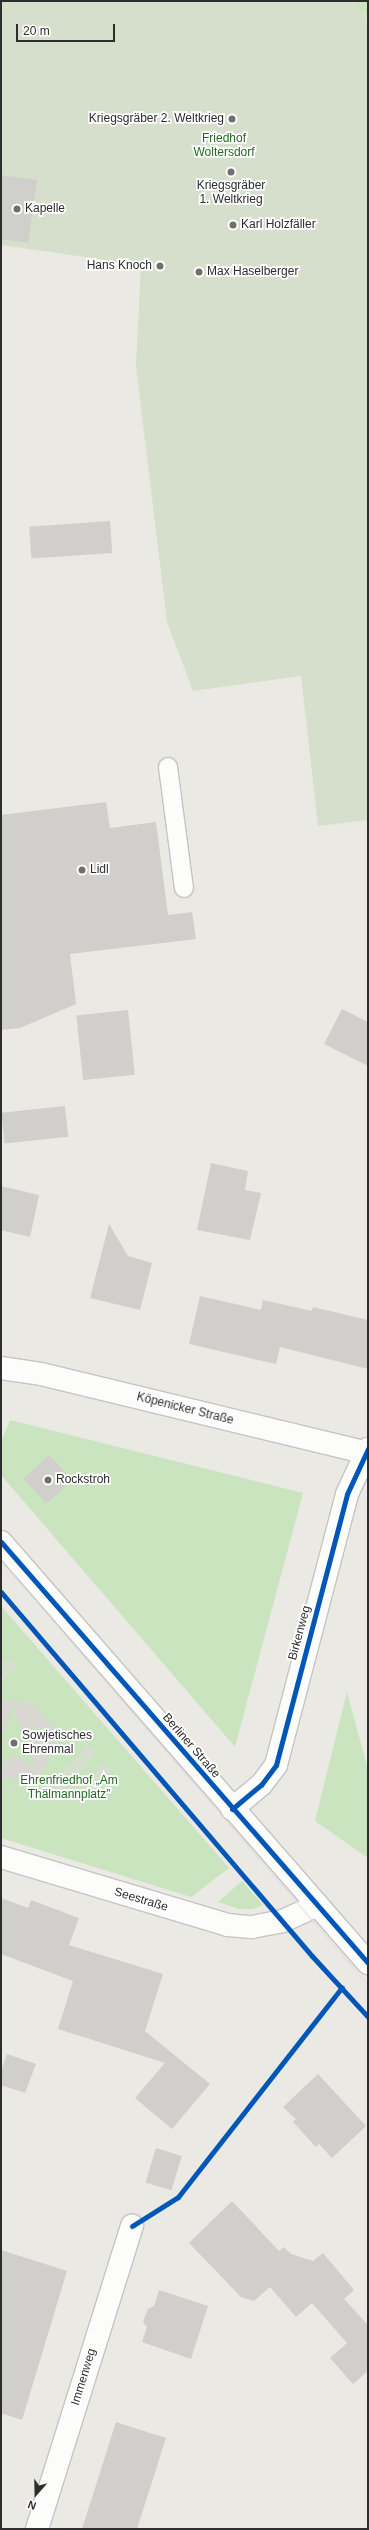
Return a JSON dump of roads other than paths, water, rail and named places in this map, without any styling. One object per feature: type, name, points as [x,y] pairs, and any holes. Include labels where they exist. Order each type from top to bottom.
[{"type":"street","name":"Köpenicker Straße","points":[[1,1368],[41,1374],[367,1451]]},
{"type":"street","name":"Birkenweg","points":[[232,1809],[261,1785],[276,1765],[347,1494],[367,1451]]},
{"type":"street","name":"Berliner Straße","points":[[1,1542],[232,1809],[368,1963]]},
{"type":"street","name":"Seestraße","points":[[1,1857],[212,1922],[252,1926],[283,1921],[318,1905]]},
{"type":"street","name":"Immenweg","points":[[37,2529],[132,2226]]},
{"type":"lane","points":[[168,767],[184,888]]},
{"type":"tram line","points":[[1,1561],[368,1985]]},
{"type":"place","name":"Kriegsgräber 2. Weltkrieg","points":[[232,119]]},
{"type":"place","name":"Kriegsgräber 1. Weltkrieg","points":[[231,172]]},
{"type":"place","name":"Kapelle","points":[[17,209]]},
{"type":"place","name":"Karl Holzfäller","points":[[233,225]]},
{"type":"place","name":"Hans Knoch","points":[[160,266]]},
{"type":"place","name":"Max Haselberger","points":[[199,272]]},
{"type":"place","name":"Lidl","points":[[82,870]]},
{"type":"place","name":"Rockstroh","points":[[48,1480]]},
{"type":"place","name":"Sowjetisches Ehrenmal","points":[[14,1743]]},
{"type":"park label","name":"Friedhof Woltersdorf","points":[[224,146]]},
{"type":"park label","name":"Ehrenfriedhof „Am Thälmannplatz”","points":[[69,1788]]}]
